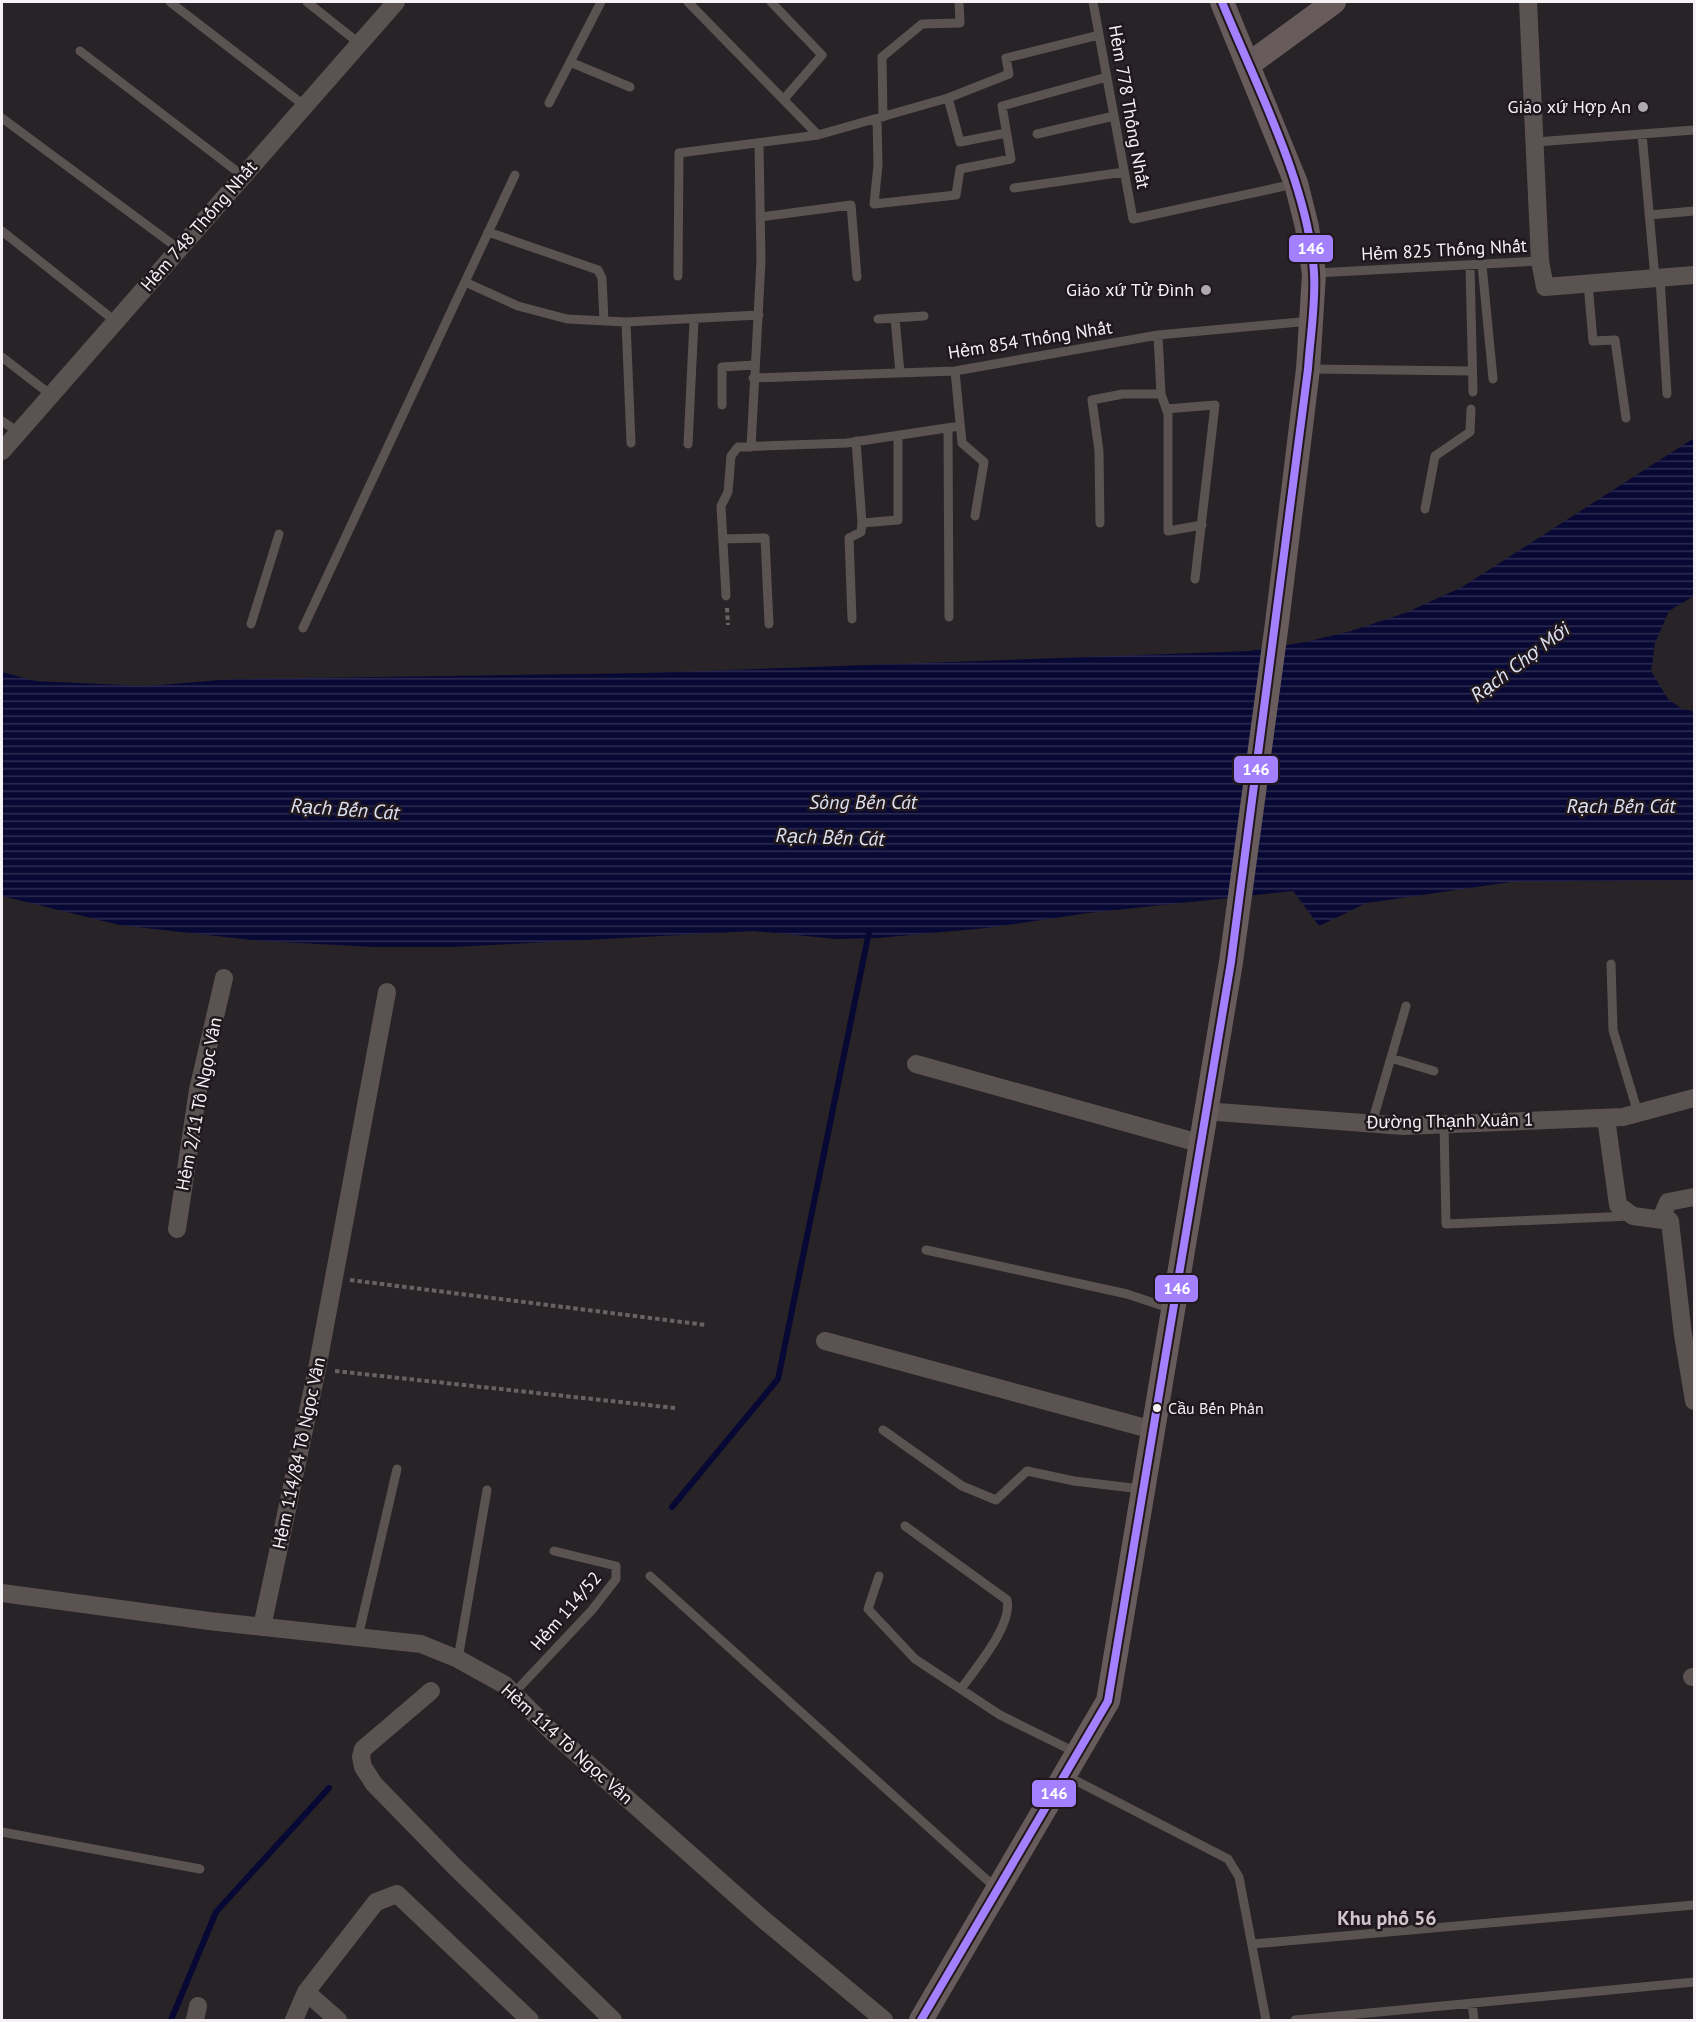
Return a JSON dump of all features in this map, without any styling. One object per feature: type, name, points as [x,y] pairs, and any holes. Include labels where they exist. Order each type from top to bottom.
[{"type":"main road","points":[[921,2020],[999,1891],[1108,1701],[1204,1111],[1231,962],[1277,623],[1308,369],[1314,274],[1307,227],[1296,183],[1222,2]]},
{"type":"main road","points":[[1248,65],[1334,2]]},
{"type":"street","name":"Hẻm 748 Thống Nhất","points":[[2,451],[396,2]]},
{"type":"street","points":[[1528,2],[1540,261],[1545,287],[1695,275]]},
{"type":"street","name":"Hẻm 2/11 Tô Ngọc Vân","points":[[177,1229],[198,1090],[224,978]]},
{"type":"street","name":"Hẻm 114/84 Tô Ngọc Vân","points":[[262,1627],[317,1369],[387,992]]},
{"type":"street","points":[[916,1064],[1199,1143]]},
{"type":"street","name":"Đường Thạnh Xuân 1","points":[[1204,1111],[1372,1124],[1444,1124],[1606,1118],[1638,1113],[1695,1098]]},
{"type":"street","points":[[1606,1118],[1618,1205],[1633,1216],[1670,1221],[1689,1334],[1695,1401]]},
{"type":"street","points":[[1661,1219],[1668,1202],[1695,1197]]},
{"type":"street","points":[[825,1341],[1153,1430]]},
{"type":"street","name":"Hẻm 114 Tô Ngọc Vân","points":[[2,1593],[262,1627],[422,1644],[458,1659],[505,1685],[550,1730],[764,1920],[884,2020]]},
{"type":"street","points":[[431,1691],[363,1749],[361,1757],[363,1767],[374,1784],[455,1867],[613,2020]]},
{"type":"street","points":[[294,2020],[306,1992],[376,1902],[397,1894],[530,2020]]},
{"type":"street","points":[[306,1992],[338,2020]]},
{"type":"lane","points":[[170,2],[305,106]]},
{"type":"lane","points":[[307,2],[360,44]]},
{"type":"lane","points":[[549,103],[601,2]]},
{"type":"lane","points":[[688,2],[818,135]]},
{"type":"lane","points":[[771,2],[822,55],[784,99]]},
{"type":"lane","points":[[778,9],[786,2]]},
{"type":"lane","points":[[959,2],[960,23],[922,24],[882,57],[878,165],[874,204],[956,195],[960,169],[1011,159],[1002,106],[1107,77]]},
{"type":"lane","name":"Hẻm 778 Thống Nhất","points":[[1093,2],[1133,219],[1296,183]]},
{"type":"lane","points":[[678,276],[679,153],[818,135],[880,118],[948,98],[1009,74],[1006,58],[1099,35]]},
{"type":"lane","points":[[81,51],[243,176]]},
{"type":"lane","points":[[570,62],[630,87]]},
{"type":"lane","points":[[948,98],[960,142],[1006,133]]},
{"type":"lane","points":[[1037,134],[1114,116]]},
{"type":"lane","points":[[2,118],[179,249]]},
{"type":"lane","points":[[1536,142],[1695,130]]},
{"type":"lane","points":[[1642,134],[1649,215],[1658,278],[1667,394]]},
{"type":"lane","points":[[751,447],[753,378],[759,315],[759,144]]},
{"type":"lane","points":[[1014,188],[1124,172]]},
{"type":"lane","points":[[303,628],[515,175]]},
{"type":"lane","points":[[760,217],[851,205],[857,277]]},
{"type":"lane","points":[[1649,215],[1695,211]]},
{"type":"lane","points":[[2,231],[115,321]]},
{"type":"lane","points":[[488,232],[598,270],[602,278],[604,321]]},
{"type":"lane","name":"Hẻm 825 Thống Nhất","points":[[1314,274],[1540,261]]},
{"type":"lane","points":[[1482,265],[1493,379]]},
{"type":"lane","points":[[1470,266],[1473,392]]},
{"type":"lane","points":[[465,282],[518,306],[567,319],[626,322],[694,321],[759,315]]},
{"type":"lane","points":[[1588,283],[1593,341],[1615,340],[1626,418]]},
{"type":"lane","points":[[878,319],[924,316]]},
{"type":"lane","points":[[895,318],[900,373]]},
{"type":"lane","points":[[688,444],[694,321]]},
{"type":"lane","name":"Hẻm 854 Thống Nhất","points":[[753,378],[955,370],[1158,335],[1311,321]]},
{"type":"lane","points":[[626,322],[631,443]]},
{"type":"lane","points":[[1158,335],[1161,394],[1166,409],[1168,531],[1202,525]]},
{"type":"lane","points":[[2,357],[51,395]]},
{"type":"lane","points":[[722,405],[722,367],[754,365]]},
{"type":"lane","points":[[1308,369],[1471,371]]},
{"type":"lane","points":[[955,370],[962,444],[984,462],[975,516]]},
{"type":"lane","points":[[1100,523],[1099,451],[1092,400],[1123,394],[1161,394]]},
{"type":"lane","points":[[1166,409],[1215,405],[1195,579]]},
{"type":"lane","points":[[1425,509],[1435,456],[1470,432],[1471,409]]},
{"type":"lane","points":[[2,421],[18,432]]},
{"type":"lane","points":[[726,596],[721,506],[728,492],[731,456],[738,447],[856,441],[960,426]]},
{"type":"lane","points":[[948,428],[949,617]]},
{"type":"lane","points":[[862,523],[898,519],[897,435]]},
{"type":"lane","points":[[852,620],[849,538],[861,532],[862,523],[856,441]]},
{"type":"lane","points":[[251,624],[279,534]]},
{"type":"lane","points":[[723,539],[765,538],[769,624]]},
{"type":"lane","points":[[1611,964],[1613,1030],[1638,1113]]},
{"type":"lane","points":[[1372,1124],[1406,1006]]},
{"type":"lane","points":[[1391,1058],[1434,1071]]},
{"type":"lane","points":[[1444,1124],[1446,1224],[1633,1216]]},
{"type":"lane","points":[[926,1250],[1127,1294],[1172,1309]]},
{"type":"lane","points":[[882,1430],[962,1486],[996,1500],[1027,1471],[1074,1481],[1144,1489]]},
{"type":"lane","points":[[358,1637],[397,1469]]},
{"type":"lane","points":[[458,1659],[487,1490]]},
{"type":"lane","points":[[905,1526],[1007,1600],[1008,1615],[999,1633],[961,1689]]},
{"type":"lane","name":"Hẻm 114/52","points":[[513,1694],[592,1610],[616,1579],[616,1566],[554,1551]]},
{"type":"lane","points":[[650,1576],[999,1891]]},
{"type":"lane","points":[[879,1576],[868,1610],[915,1659],[1000,1715],[1078,1753]]},
{"type":"lane","points":[[1065,1775],[1228,1859],[1239,1877],[1266,2020]]},
{"type":"lane","points":[[2,1832],[200,1869]]},
{"type":"lane","points":[[1252,1944],[1695,1905]]},
{"type":"lane","points":[[1295,2020],[1695,1982]]},
{"type":"lane","points":[[1472,2003],[1474,2020]]},
{"type":"path","points":[[334,1278],[706,1325]]},
{"type":"path","points":[[317,1369],[675,1408]]},
{"type":"water","name":"Sông Bến Cát","points":[[1694,438],[1694,596],[1669,611],[1655,643],[1651,671],[1668,699],[1682,709],[1694,711],[1694,880],[1511,882],[1367,903],[1319,926],[1293,891],[1089,913],[987,928],[878,938],[836,939],[754,931],[455,947],[374,947],[260,941],[119,925],[2,896],[2,672],[36,681],[146,686],[233,679],[644,673],[1249,651],[1305,642],[1351,631],[1405,613],[1462,587]]},
{"type":"waterway","points":[[672,1507],[778,1379],[869,932]]},
{"type":"waterway","points":[[171,2020],[216,1912],[329,1788]]},
{"type":"transit line","name":"146","points":[[921,2020],[1108,1701],[1231,962],[1308,369],[1314,309],[1314,273],[1310,240],[1291,170],[1222,2]]},
{"type":"place","name":"Giáo xứ Hợp An","points":[[1643,107]]},
{"type":"place","name":"Giáo xứ Tử Đình","points":[[1206,290]]},
{"type":"place","name":"Cầu Bến Phân","points":[[1157,1408]]},
{"type":"district","name":"Khu phố 56","points":[[1387,1918]]},
{"type":"water label","name":"Rạch Chợ Mới","points":[[1520,662]]},
{"type":"water label","name":"Rạch Bến Cát","points":[[1621,806]]},
{"type":"water label","name":"Rạch Bến Cát","points":[[345,809]]},
{"type":"water label","name":"Rạch Bến Cát","points":[[830,837]]}]
